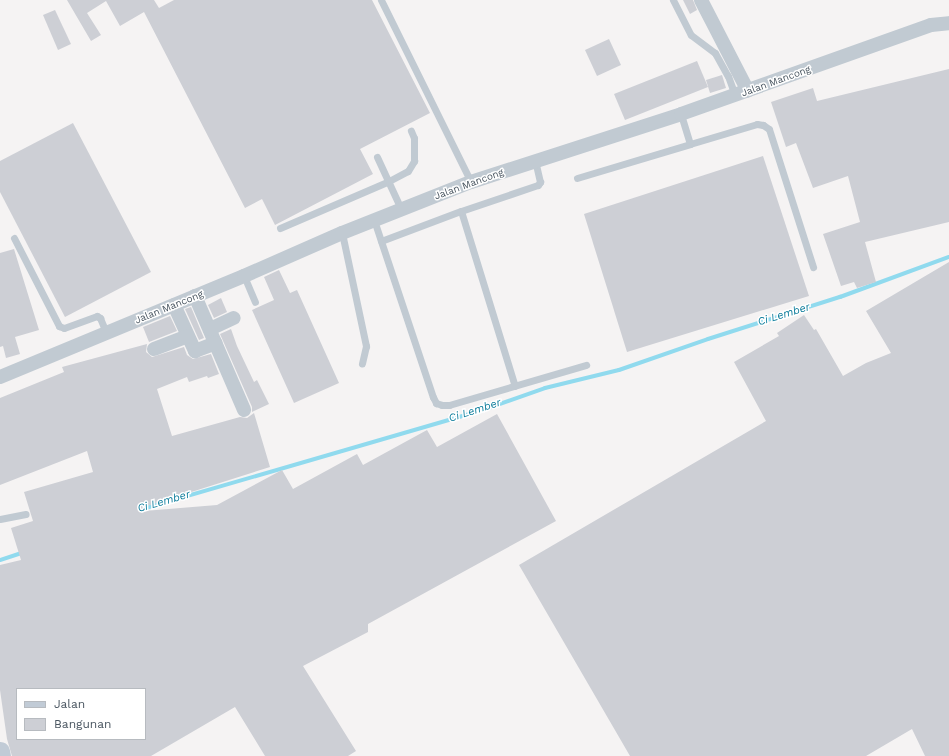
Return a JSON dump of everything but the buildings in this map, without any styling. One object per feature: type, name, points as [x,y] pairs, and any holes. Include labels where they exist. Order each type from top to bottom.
[{"type":"street","points":[[701,0],[742,93]]},
{"type":"street","name":"Jalan Mancong","points":[[0,377],[244,276],[342,232],[471,182],[681,114],[930,25],[949,23]]},
{"type":"street","points":[[195,296],[244,410]]},
{"type":"street","points":[[174,305],[196,352],[216,343]]},
{"type":"street","points":[[210,329],[234,318]]},
{"type":"street","points":[[154,350],[188,336]]},
{"type":"street","points":[[0,751],[1,756]]},
{"type":"lane","points":[[381,0],[471,182]]},
{"type":"lane","points":[[673,0],[691,35],[715,53],[728,76],[742,93]]},
{"type":"lane","points":[[681,114],[690,144]]},
{"type":"lane","points":[[577,178],[757,124],[763,125],[768,129],[813,267]]},
{"type":"lane","points":[[280,228],[389,181],[408,171],[414,161],[414,138],[411,131]]},
{"type":"lane","points":[[377,157],[401,209]]},
{"type":"lane","points":[[381,241],[461,211],[538,185],[540,182],[535,161]]},
{"type":"lane","points":[[461,211],[515,386]]},
{"type":"lane","points":[[374,220],[436,403],[449,405],[586,365]]},
{"type":"lane","points":[[342,232],[366,346],[362,364]]},
{"type":"lane","points":[[14,238],[59,326],[64,328],[97,316],[100,318],[106,332]]},
{"type":"lane","points":[[244,276],[255,302]]},
{"type":"lane","points":[[0,519],[26,514]]},
{"type":"waterway","name":"Ci Lember","points":[[139,510],[477,412],[545,388],[619,370],[708,339],[840,297],[949,257]]},
{"type":"waterway","name":"Ci Lember","points":[[0,560],[24,552]]}]
